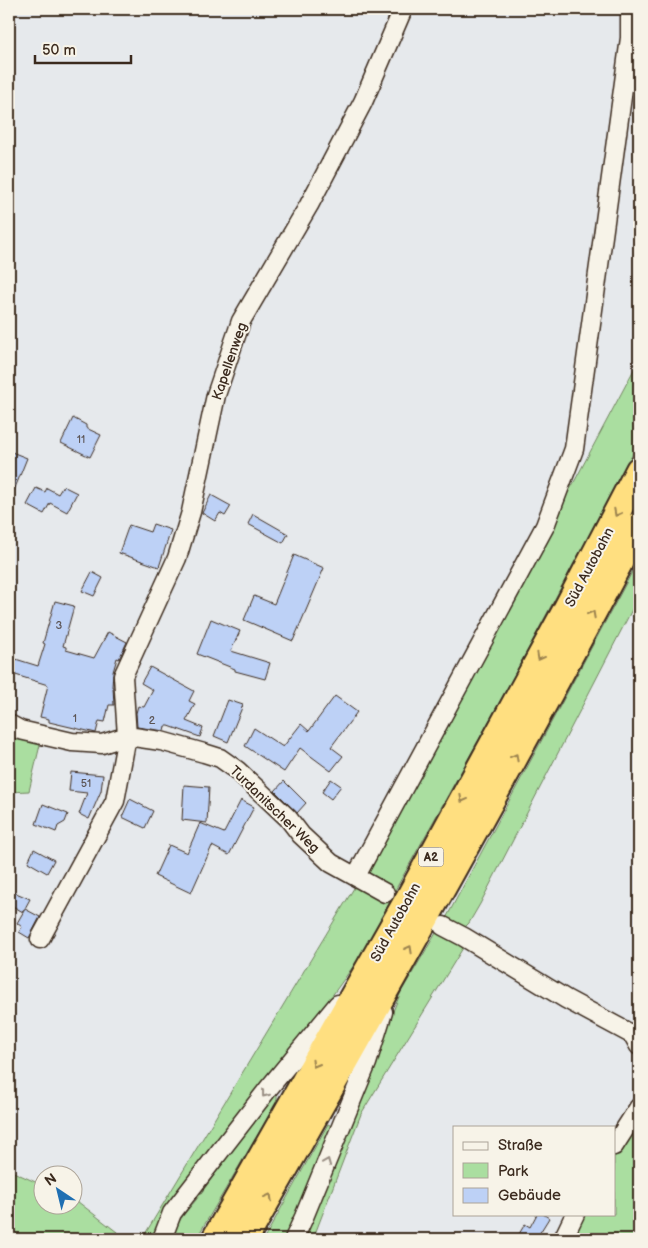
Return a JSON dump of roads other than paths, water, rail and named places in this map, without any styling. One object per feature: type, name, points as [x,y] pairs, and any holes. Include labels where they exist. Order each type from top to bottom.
[{"type":"highway","name":"Süd Autobahn","points":[[245,1239],[639,470]]},
{"type":"highway","name":"Süd Autobahn","points":[[215,1239],[385,967],[583,632],[639,525]]},
{"type":"street","name":"Kapellenweg","points":[[127,736],[123,676],[178,558],[191,512],[216,395],[241,321],[309,205],[363,102],[403,9]]},
{"type":"street","points":[[356,876],[545,526],[574,450],[630,38],[630,9]]},
{"type":"street","name":"Turdanitscher Weg","points":[[9,724],[20,730],[72,742],[102,744],[127,736],[162,741],[220,758],[237,770],[288,818],[301,835],[331,863],[385,893]]},
{"type":"street","points":[[40,939],[115,801],[127,736]]},
{"type":"street","points":[[443,926],[566,999],[633,1035],[639,1046]]},
{"type":"street","points":[[162,1239],[172,1213],[268,1089],[385,967]]},
{"type":"street","points":[[294,1239],[367,1063],[385,967]]},
{"type":"street","points":[[616,1143],[639,1107]]},
{"type":"street","points":[[563,1239],[574,1216]]}]
